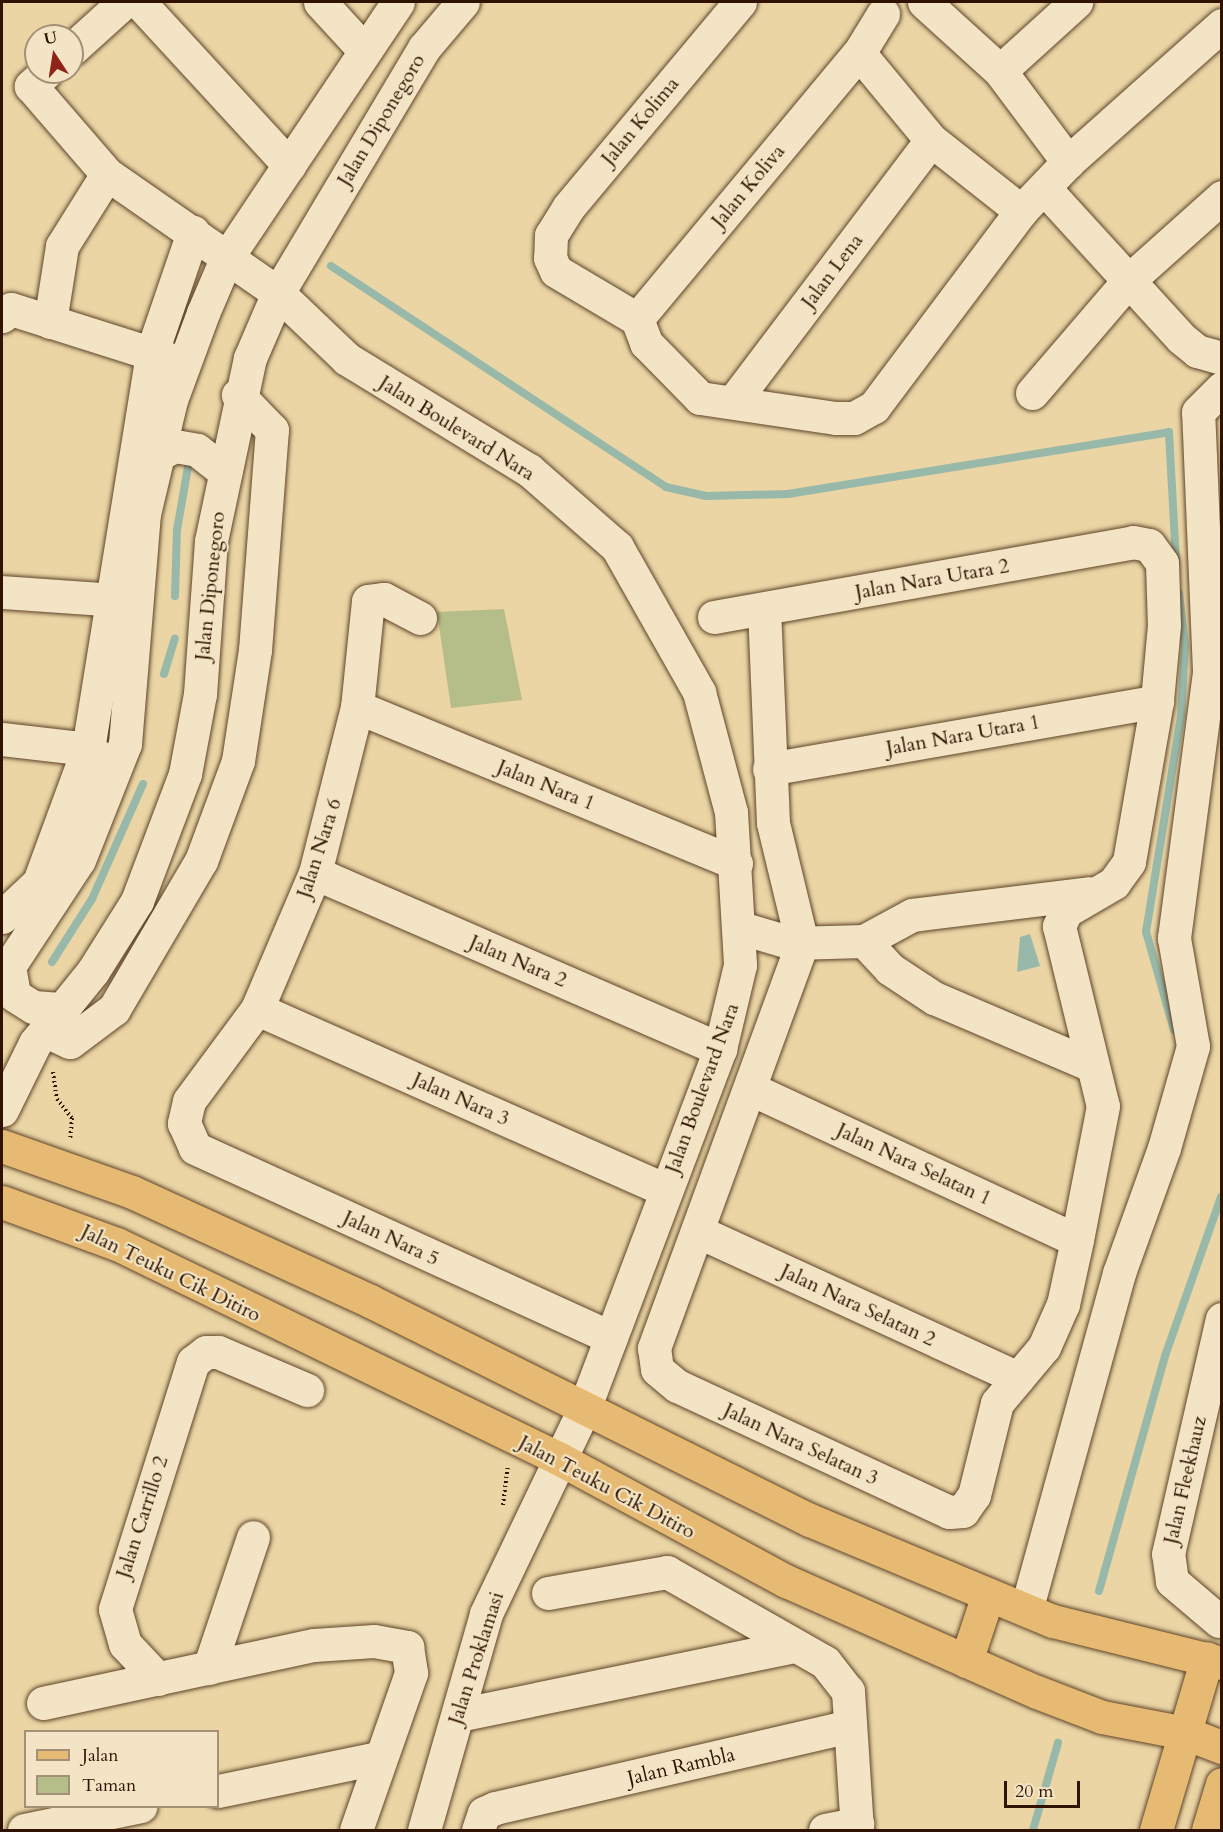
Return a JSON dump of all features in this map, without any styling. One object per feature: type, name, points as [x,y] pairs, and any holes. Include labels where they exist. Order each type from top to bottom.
[{"type":"main road","points":[[2,1146],[132,1192],[370,1301],[810,1520],[988,1595],[1028,1608],[1053,1621],[1214,1660],[1185,1733],[1156,1830]]},
{"type":"main road","name":"Jalan Teuku Cik Ditiro","points":[[2,1202],[117,1244],[560,1460],[786,1581],[966,1661],[1102,1717],[1185,1733],[1221,1747]]},
{"type":"main road","points":[[966,1661],[988,1595]]},
{"type":"main road","points":[[1208,1830],[1221,1784]]},
{"type":"street","points":[[84,38],[124,2]]},
{"type":"street","points":[[139,2],[289,165]]},
{"type":"street","points":[[320,2],[364,50]]},
{"type":"street","points":[[2,916],[39,882],[88,749],[144,514],[155,456],[182,364],[226,259],[398,2]]},
{"type":"street","name":"Jalan Diponegoro","points":[[2,1110],[55,1020],[136,901],[185,774],[200,694],[211,541],[238,395],[278,293],[424,48],[463,2]]},
{"type":"street","name":"Jalan Kolima","points":[[637,319],[556,271],[548,246],[568,208],[740,2]]},
{"type":"street","points":[[924,2],[1000,71],[1068,162]]},
{"type":"street","points":[[1000,71],[1076,2]]},
{"type":"street","name":"Jalan Koliva","points":[[637,319],[859,53],[887,6]]},
{"type":"street","points":[[637,319],[646,343],[686,389],[699,398],[836,418],[854,418],[879,401],[1021,211],[1045,189],[1068,162],[1221,24]]},
{"type":"street","points":[[859,53],[931,140],[1021,211]]},
{"type":"street","name":"Jalan Boulevard Nara","points":[[33,84],[31,86],[107,174],[278,293],[347,359],[529,470],[617,548],[699,692],[731,812],[741,928],[740,965],[720,1049],[584,1409]]},
{"type":"street","name":"Jalan Lena","points":[[734,402],[931,140]]},
{"type":"street","points":[[50,322],[62,246],[107,174]]},
{"type":"street","points":[[1045,189],[1128,281],[1197,351],[1221,358]]},
{"type":"street","points":[[1032,393],[1128,281],[1221,197]]},
{"type":"street","points":[[193,232],[152,352],[124,600],[125,744],[79,860],[5,972],[14,995],[55,1020],[70,1042],[114,1009],[201,861],[238,761],[255,650],[272,430],[238,395]]},
{"type":"street","points":[[2,316],[11,309],[152,352],[182,364]]},
{"type":"street","points":[[1028,1608],[1119,1273],[1164,1148],[1193,1046],[1174,938],[1209,671],[1198,412],[1221,388]]},
{"type":"street","points":[[155,456],[174,446],[197,450],[225,472]]},
{"type":"street","name":"Jalan Nara Utara 2","points":[[714,617],[764,610],[1133,542],[1149,545],[1162,563],[1164,625],[1157,700]]},
{"type":"street","points":[[2,592],[124,600]]},
{"type":"street","name":"Jalan Nara 6","points":[[184,1123],[189,1101],[257,1009],[315,873],[357,707],[368,601],[384,599],[420,618]]},
{"type":"street","points":[[697,1231],[751,1089],[797,943],[773,823],[764,610]]},
{"type":"street","points":[[1018,1378],[1044,1347],[1063,1304],[1103,1106],[1091,1065],[1059,926],[1066,911],[1090,893],[1114,883],[1129,862],[1157,700]]},
{"type":"street","name":"Jalan Nara Utara 1","points":[[769,769],[1157,700]]},
{"type":"street","name":"Jalan Nara 1","points":[[357,707],[736,863]]},
{"type":"street","points":[[2,739],[88,749],[116,769]]},
{"type":"street","name":"Jalan Nara 2","points":[[315,873],[720,1049]]},
{"type":"street","points":[[741,928],[797,943],[864,941],[912,915],[1090,893]]},
{"type":"street","points":[[864,941],[890,969],[934,998],[1091,1065]]},
{"type":"street","points":[[740,965],[797,943]]},
{"type":"street","name":"Jalan Nara 3","points":[[257,1009],[665,1190]]},
{"type":"street","name":"Jalan Nara Selatan 1","points":[[751,1089],[1077,1240]]},
{"type":"street","name":"Jalan Nara 5","points":[[184,1123],[195,1148],[611,1338]]},
{"type":"street","name":"Jalan Nara Selatan 3","points":[[697,1231],[654,1348],[657,1369],[677,1386],[949,1512],[963,1511],[974,1496],[997,1403],[1018,1378]]},
{"type":"street","name":"Jalan Nara Selatan 2","points":[[697,1231],[1018,1378]]},
{"type":"street","name":"Jalan Fleekhauz","points":[[1220,1617],[1172,1581],[1168,1554],[1221,1319]]},
{"type":"street","name":"Jalan Carrillo 2","points":[[158,1679],[122,1637],[117,1594],[193,1362],[206,1352],[218,1352],[307,1390]]},
{"type":"street","name":"Jalan Proklamasi","points":[[424,1830],[486,1614],[584,1409]]},
{"type":"street","points":[[209,1668],[253,1537]]},
{"type":"street","points":[[548,1593],[654,1573],[678,1576],[840,1675],[848,1691],[857,1827],[825,1830]]},
{"type":"street","points":[[1214,1660],[1220,1617]]},
{"type":"street","points":[[43,1703],[314,1645],[392,1642],[407,1647],[411,1673],[377,1758],[356,1830]]},
{"type":"street","points":[[458,1715],[794,1646]]},
{"type":"street","name":"Jalan Rambla","points":[[478,1830],[484,1813],[511,1805],[850,1726]]},
{"type":"street","points":[[219,1791],[377,1758]]},
{"type":"street","points":[[24,1830],[131,1808]]},
{"type":"path","points":[[501,1510],[509,1488],[506,1461]]},
{"type":"green space","points":[[504,609],[522,700],[451,708],[437,612]]},
{"type":"shaded area","points":[[1030,934],[1040,966],[1017,972],[1020,937]]},
{"type":"waterway","points":[[331,266],[666,487],[706,496],[788,494],[1169,432],[1176,563]]},
{"type":"waterway","points":[[175,596],[177,530],[189,461]]},
{"type":"waterway","points":[[1174,1030],[1146,932],[1181,715],[1185,646],[1179,593]]},
{"type":"waterway","points":[[164,674],[175,639]]},
{"type":"waterway","points":[[52,962],[92,899],[143,784]]},
{"type":"waterway","points":[[1099,1591],[1165,1356],[1221,1197]]},
{"type":"waterway","points":[[1033,1830],[1058,1743]]}]
